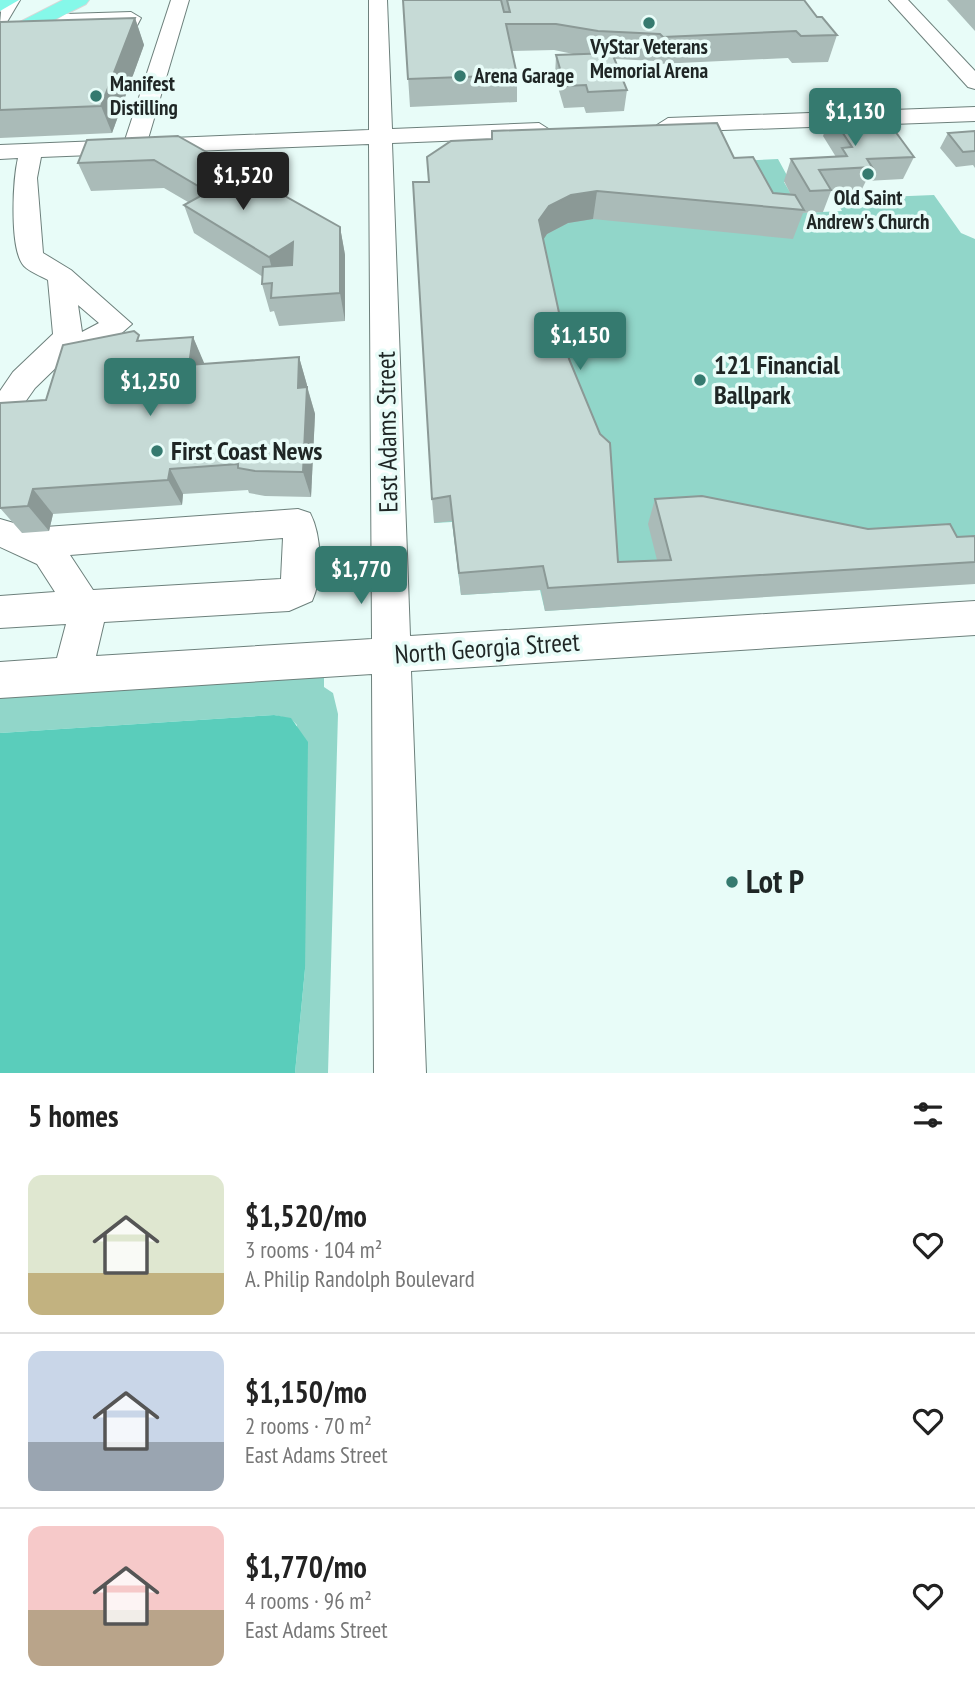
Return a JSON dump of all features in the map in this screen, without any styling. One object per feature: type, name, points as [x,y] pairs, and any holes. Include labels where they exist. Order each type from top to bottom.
[{"type":"main road","points":[[0,5],[10,0]]},
{"type":"main road","points":[[0,25],[51,0]]},
{"type":"main road","points":[[0,40],[79,0]]},
{"type":"street","points":[[0,18],[10,0]]},
{"type":"street","points":[[66,20],[97,0]]},
{"type":"street","points":[[134,147],[180,0]]},
{"type":"street","name":"East Adams Street","points":[[378,0],[400,1073]]},
{"type":"street","points":[[898,0],[975,83]]},
{"type":"street","points":[[649,126],[975,114]]},
{"type":"street","points":[[0,152],[565,129]]},
{"type":"street","points":[[31,151],[25,178],[30,253],[34,260],[61,276],[118,324],[98,338],[58,349]]},
{"type":"street","points":[[0,414],[24,380],[58,349],[68,335],[61,276]]},
{"type":"street","points":[[0,612],[289,595],[299,590],[302,529],[298,523],[15,538]]},
{"type":"street","points":[[15,538],[50,553],[85,609],[86,621],[71,676]]},
{"type":"street","name":"North Georgia Street","points":[[0,680],[975,618]]},
{"type":"shaded area","name":"121 Financial Ballpark","points":[[778,159],[790,181],[784,182],[802,213],[842,211],[835,199],[934,195],[961,233],[975,239],[975,583],[545,611],[540,590],[461,595],[452,522],[434,523],[431,210],[715,162]]},
{"type":"shaded area","points":[[324,676],[324,687],[333,693],[338,714],[328,1073],[295,1073],[305,969],[297,725],[291,719],[274,715],[0,733],[0,696]]},
{"type":"shaded area","points":[[274,715],[291,718],[308,742],[305,969],[295,1073],[0,1073],[0,733]]},
{"type":"building","points":[[403,0],[501,0],[504,12],[510,12],[507,0],[804,0],[817,17],[822,17],[837,35],[801,36],[796,31],[663,37],[660,34],[598,31],[556,24],[506,24],[517,75],[408,79]]},
{"type":"building","points":[[135,18],[101,106],[0,110],[0,22]]},
{"type":"building","points":[[612,53],[627,90],[588,92],[586,85],[565,86],[556,55]]},
{"type":"building","points":[[881,112],[914,157],[867,159],[872,167],[819,170],[831,190],[810,191],[791,159],[847,156],[842,148],[852,147],[831,115]]},
{"type":"building","points":[[717,123],[734,158],[753,157],[773,193],[795,195],[804,210],[597,191],[571,195],[549,206],[539,220],[569,359],[600,434],[610,443],[618,562],[671,560],[655,499],[702,496],[868,529],[950,524],[957,537],[975,536],[975,562],[548,588],[543,566],[459,573],[450,496],[432,499],[413,182],[429,182],[427,157],[451,141],[492,139],[492,131]]},
{"type":"building","points":[[975,131],[975,151],[963,152],[948,133]]},
{"type":"building","points":[[178,136],[340,227],[340,293],[271,298],[272,283],[262,284],[263,267],[292,265],[293,242],[269,257],[184,205],[208,192],[154,160],[78,163],[87,140]]},
{"type":"building","name":"First Coast News","points":[[134,331],[139,335],[137,341],[193,337],[189,365],[299,357],[298,388],[307,387],[303,472],[255,471],[238,468],[238,464],[170,469],[168,480],[33,489],[28,506],[0,508],[0,403],[46,400],[63,345]]},
{"type":"place","name":"VyStar Veterans Memorial Arena","points":[[649,23]]},
{"type":"place","name":"Arena Garage","points":[[460,76]]},
{"type":"place","name":"Manifest Distilling","points":[[96,96]]},
{"type":"place","name":"Old Saint Andrew's Church","points":[[868,174]]},
{"type":"place","name":"121 Financial Ballpark","points":[[700,380]]},
{"type":"place","name":"First Coast News","points":[[157,451]]},
{"type":"place","name":"Lot P","points":[[732,882]]}]
